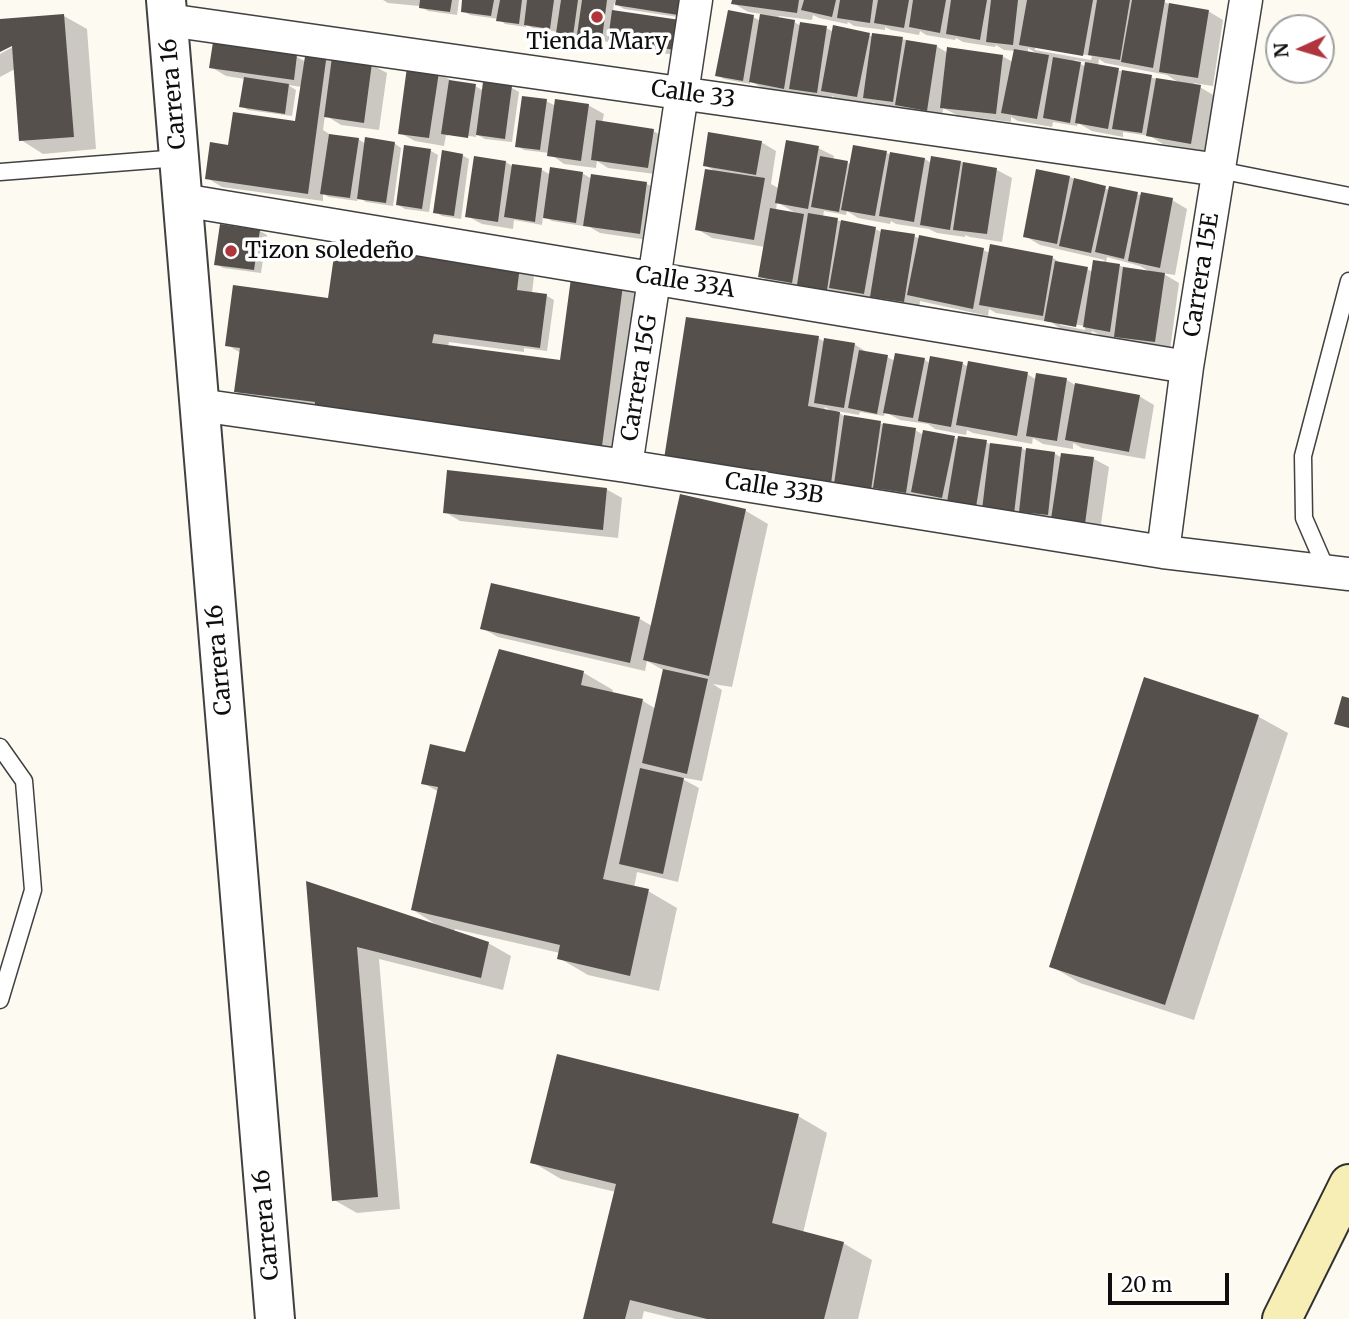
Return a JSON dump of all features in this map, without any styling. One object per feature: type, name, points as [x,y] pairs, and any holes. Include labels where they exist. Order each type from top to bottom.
[{"type":"main road","points":[[1282,1319],[1349,1184]]},
{"type":"street","name":"Carrera 15G","points":[[626,466],[696,0]]},
{"type":"street","name":"Carrera 15E","points":[[1163,552],[1187,367],[1246,0]]},
{"type":"street","name":"Calle 33","points":[[167,10],[682,94],[1219,170]]},
{"type":"street","name":"Carrera 16","points":[[167,10],[275,1319]]},
{"type":"street","name":"Calle 33A","points":[[182,200],[1187,367]]},
{"type":"street","name":"Calle 33B","points":[[199,405],[626,466],[1163,552],[1338,573]]},
{"type":"lane","points":[[0,172],[179,158]]},
{"type":"lane","points":[[1219,170],[1349,195]]},
{"type":"lane","points":[[1338,573],[1304,518],[1303,456],[1349,281]]},
{"type":"lane","points":[[0,747],[24,781],[33,890],[0,1000]]},
{"type":"building","points":[[420,0],[452,0],[450,12],[419,8]]},
{"type":"building","points":[[462,0],[494,0],[491,16],[461,12]]},
{"type":"building","points":[[500,0],[522,0],[519,24],[496,21]]},
{"type":"building","points":[[527,0],[554,0],[550,29],[524,25]]},
{"type":"building","points":[[561,0],[578,0],[573,36],[556,33]]},
{"type":"building","points":[[582,0],[607,0],[602,39],[577,35]]},
{"type":"building","points":[[616,0],[680,0],[678,15],[615,5]]},
{"type":"building","points":[[732,0],[799,0],[797,13],[731,4]]},
{"type":"building","points":[[804,0],[836,0],[832,17],[801,10]]},
{"type":"building","points":[[840,0],[873,0],[870,23],[837,18]]},
{"type":"building","points":[[878,0],[909,0],[904,28],[874,23]]},
{"type":"building","points":[[913,0],[946,0],[940,33],[909,27]]},
{"type":"building","points":[[951,0],[987,0],[980,40],[946,34]]},
{"type":"building","points":[[991,0],[1018,0],[1013,45],[986,42]]},
{"type":"building","points":[[1027,0],[1093,0],[1083,56],[1019,45]]},
{"type":"building","points":[[1097,0],[1130,0],[1120,60],[1088,55]]},
{"type":"building","points":[[1132,0],[1165,0],[1153,68],[1121,62]]},
{"type":"building","points":[[1169,3],[1209,10],[1198,78],[1159,72]]},
{"type":"building","points":[[612,10],[680,20],[675,50],[608,40]]},
{"type":"building","points":[[728,10],[754,15],[743,81],[715,76]]},
{"type":"building","points":[[64,14],[74,137],[19,141],[12,46],[0,52],[0,19]]},
{"type":"building","points":[[760,14],[795,20],[784,89],[749,82]]},
{"type":"building","points":[[800,22],[827,26],[817,93],[789,89]]},
{"type":"building","points":[[833,25],[870,33],[857,97],[821,91]]},
{"type":"building","points":[[872,33],[903,37],[893,102],[863,98]]},
{"type":"building","points":[[906,40],[937,45],[927,111],[895,105]]},
{"type":"building","points":[[213,42],[297,55],[294,80],[209,68]]},
{"type":"building","points":[[947,47],[1003,55],[996,114],[940,108]]},
{"type":"building","points":[[1014,49],[1049,55],[1037,119],[1001,113]]},
{"type":"building","points":[[306,50],[327,53],[308,194],[205,179],[210,142],[228,145],[233,112],[295,121]]},
{"type":"building","points":[[332,57],[372,63],[364,123],[324,117]]},
{"type":"building","points":[[1053,57],[1081,62],[1070,123],[1043,118]]},
{"type":"building","points":[[1085,62],[1119,68],[1108,129],[1075,123]]},
{"type":"building","points":[[407,67],[439,72],[429,138],[398,134]]},
{"type":"building","points":[[1122,70],[1152,75],[1142,133],[1112,129]]},
{"type":"building","points":[[244,77],[289,84],[285,114],[239,107]]},
{"type":"building","points":[[1156,78],[1201,85],[1191,144],[1146,136]]},
{"type":"building","points":[[449,80],[476,84],[468,138],[441,134]]},
{"type":"building","points":[[483,82],[512,86],[505,139],[476,135]]},
{"type":"building","points":[[522,96],[547,99],[540,150],[515,147]]},
{"type":"building","points":[[555,99],[589,104],[581,161],[547,156]]},
{"type":"building","points":[[596,120],[654,129],[648,168],[591,160]]},
{"type":"building","points":[[708,132],[762,141],[756,175],[703,166]]},
{"type":"building","points":[[329,134],[359,138],[350,198],[320,194]]},
{"type":"building","points":[[365,137],[395,142],[386,203],[357,199]]},
{"type":"building","points":[[786,140],[819,146],[808,209],[775,203]]},
{"type":"building","points":[[404,145],[431,149],[422,209],[396,205]]},
{"type":"building","points":[[853,145],[887,151],[875,216],[841,210]]},
{"type":"building","points":[[442,150],[463,154],[454,216],[433,213]]},
{"type":"building","points":[[890,152],[925,158],[914,222],[879,216]]},
{"type":"building","points":[[474,156],[506,161],[498,222],[465,217]]},
{"type":"building","points":[[820,156],[848,161],[839,212],[811,207]]},
{"type":"building","points":[[931,156],[961,161],[950,230],[920,225]]},
{"type":"building","points":[[963,162],[997,168],[987,234],[953,230]]},
{"type":"building","points":[[512,164],[542,168],[535,222],[504,217]]},
{"type":"building","points":[[550,167],[583,172],[576,223],[543,218]]},
{"type":"building","points":[[705,169],[765,178],[754,240],[695,230]]},
{"type":"building","points":[[1036,169],[1070,176],[1057,244],[1023,237]]},
{"type":"building","points":[[591,174],[647,182],[640,234],[583,226]]},
{"type":"building","points":[[1074,178],[1106,186],[1091,253],[1059,246]]},
{"type":"building","points":[[1109,186],[1138,192],[1124,259],[1095,252]]},
{"type":"building","points":[[1141,192],[1173,198],[1160,268],[1128,261]]},
{"type":"building","points":[[770,208],[804,214],[792,283],[758,277]]},
{"type":"building","points":[[808,213],[838,218],[827,290],[797,285]]},
{"type":"building","points":[[841,220],[876,227],[864,294],[829,288]]},
{"type":"building","points":[[220,224],[260,230],[254,270],[214,265]]},
{"type":"building","points":[[881,229],[915,234],[904,302],[870,297]]},
{"type":"building","points":[[919,235],[984,248],[973,309],[907,295]]},
{"type":"building","points":[[336,242],[520,266],[517,290],[547,294],[540,348],[434,334],[432,343],[560,360],[571,278],[623,285],[601,454],[313,416],[315,402],[234,392],[240,348],[225,346],[233,285],[328,298]]},
{"type":"building","points":[[990,244],[1053,256],[1043,316],[979,305]]},
{"type":"building","points":[[1093,260],[1120,264],[1110,332],[1083,327]]},
{"type":"building","points":[[1055,261],[1088,267],[1076,327],[1044,321]]},
{"type":"building","points":[[1123,267],[1165,273],[1155,342],[1114,337]]},
{"type":"building","points":[[686,317],[819,336],[808,406],[840,412],[831,484],[664,459]]},
{"type":"building","points":[[824,338],[855,343],[844,408],[814,403]]},
{"type":"building","points":[[859,350],[888,355],[877,414],[848,408]]},
{"type":"building","points":[[895,353],[925,358],[913,418],[883,413]]},
{"type":"building","points":[[930,356],[963,362],[951,427],[918,421]]},
{"type":"building","points":[[968,361],[1028,372],[1017,436],[956,425]]},
{"type":"building","points":[[1036,373],[1067,378],[1057,441],[1026,436]]},
{"type":"building","points":[[1075,383],[1140,395],[1129,452],[1065,440]]},
{"type":"building","points":[[844,415],[881,421],[871,490],[834,484]]},
{"type":"building","points":[[883,423],[916,428],[906,493],[873,488]]},
{"type":"building","points":[[923,430],[955,436],[942,498],[911,492]]},
{"type":"building","points":[[958,436],[987,440],[976,507],[947,502]]},
{"type":"building","points":[[990,443],[1022,447],[1014,514],[982,510]]},
{"type":"building","points":[[1026,448],[1055,452],[1048,515],[1019,512]]},
{"type":"building","points":[[1061,453],[1094,457],[1085,524],[1051,519]]},
{"type":"building","points":[[447,470],[607,488],[603,530],[443,513]]},
{"type":"building","points":[[680,494],[746,509],[709,676],[643,660]]},
{"type":"building","points":[[491,583],[640,617],[630,663],[480,629]]},
{"type":"building","points":[[499,649],[584,671],[581,685],[643,699],[603,879],[649,889],[630,976],[557,959],[560,945],[411,910],[438,787],[421,784],[430,744],[465,752]]},
{"type":"building","points":[[663,669],[708,679],[687,774],[642,763]]},
{"type":"building","points":[[1144,677],[1259,715],[1165,1005],[1049,967]]},
{"type":"building","points":[[1342,696],[1349,698],[1349,728],[1334,724]]},
{"type":"building","points":[[640,768],[684,778],[663,874],[619,864]]},
{"type":"building","points":[[306,881],[489,942],[481,978],[357,947],[378,1197],[332,1201]]},
{"type":"building","points":[[557,1054],[799,1114],[772,1223],[844,1242],[824,1319],[707,1319],[630,1300],[625,1319],[583,1319],[616,1184],[530,1163]]},
{"type":"place","name":"Tienda Mary","points":[[597,17]]},
{"type":"place","name":"Tizon soledeño","points":[[231,251]]}]
